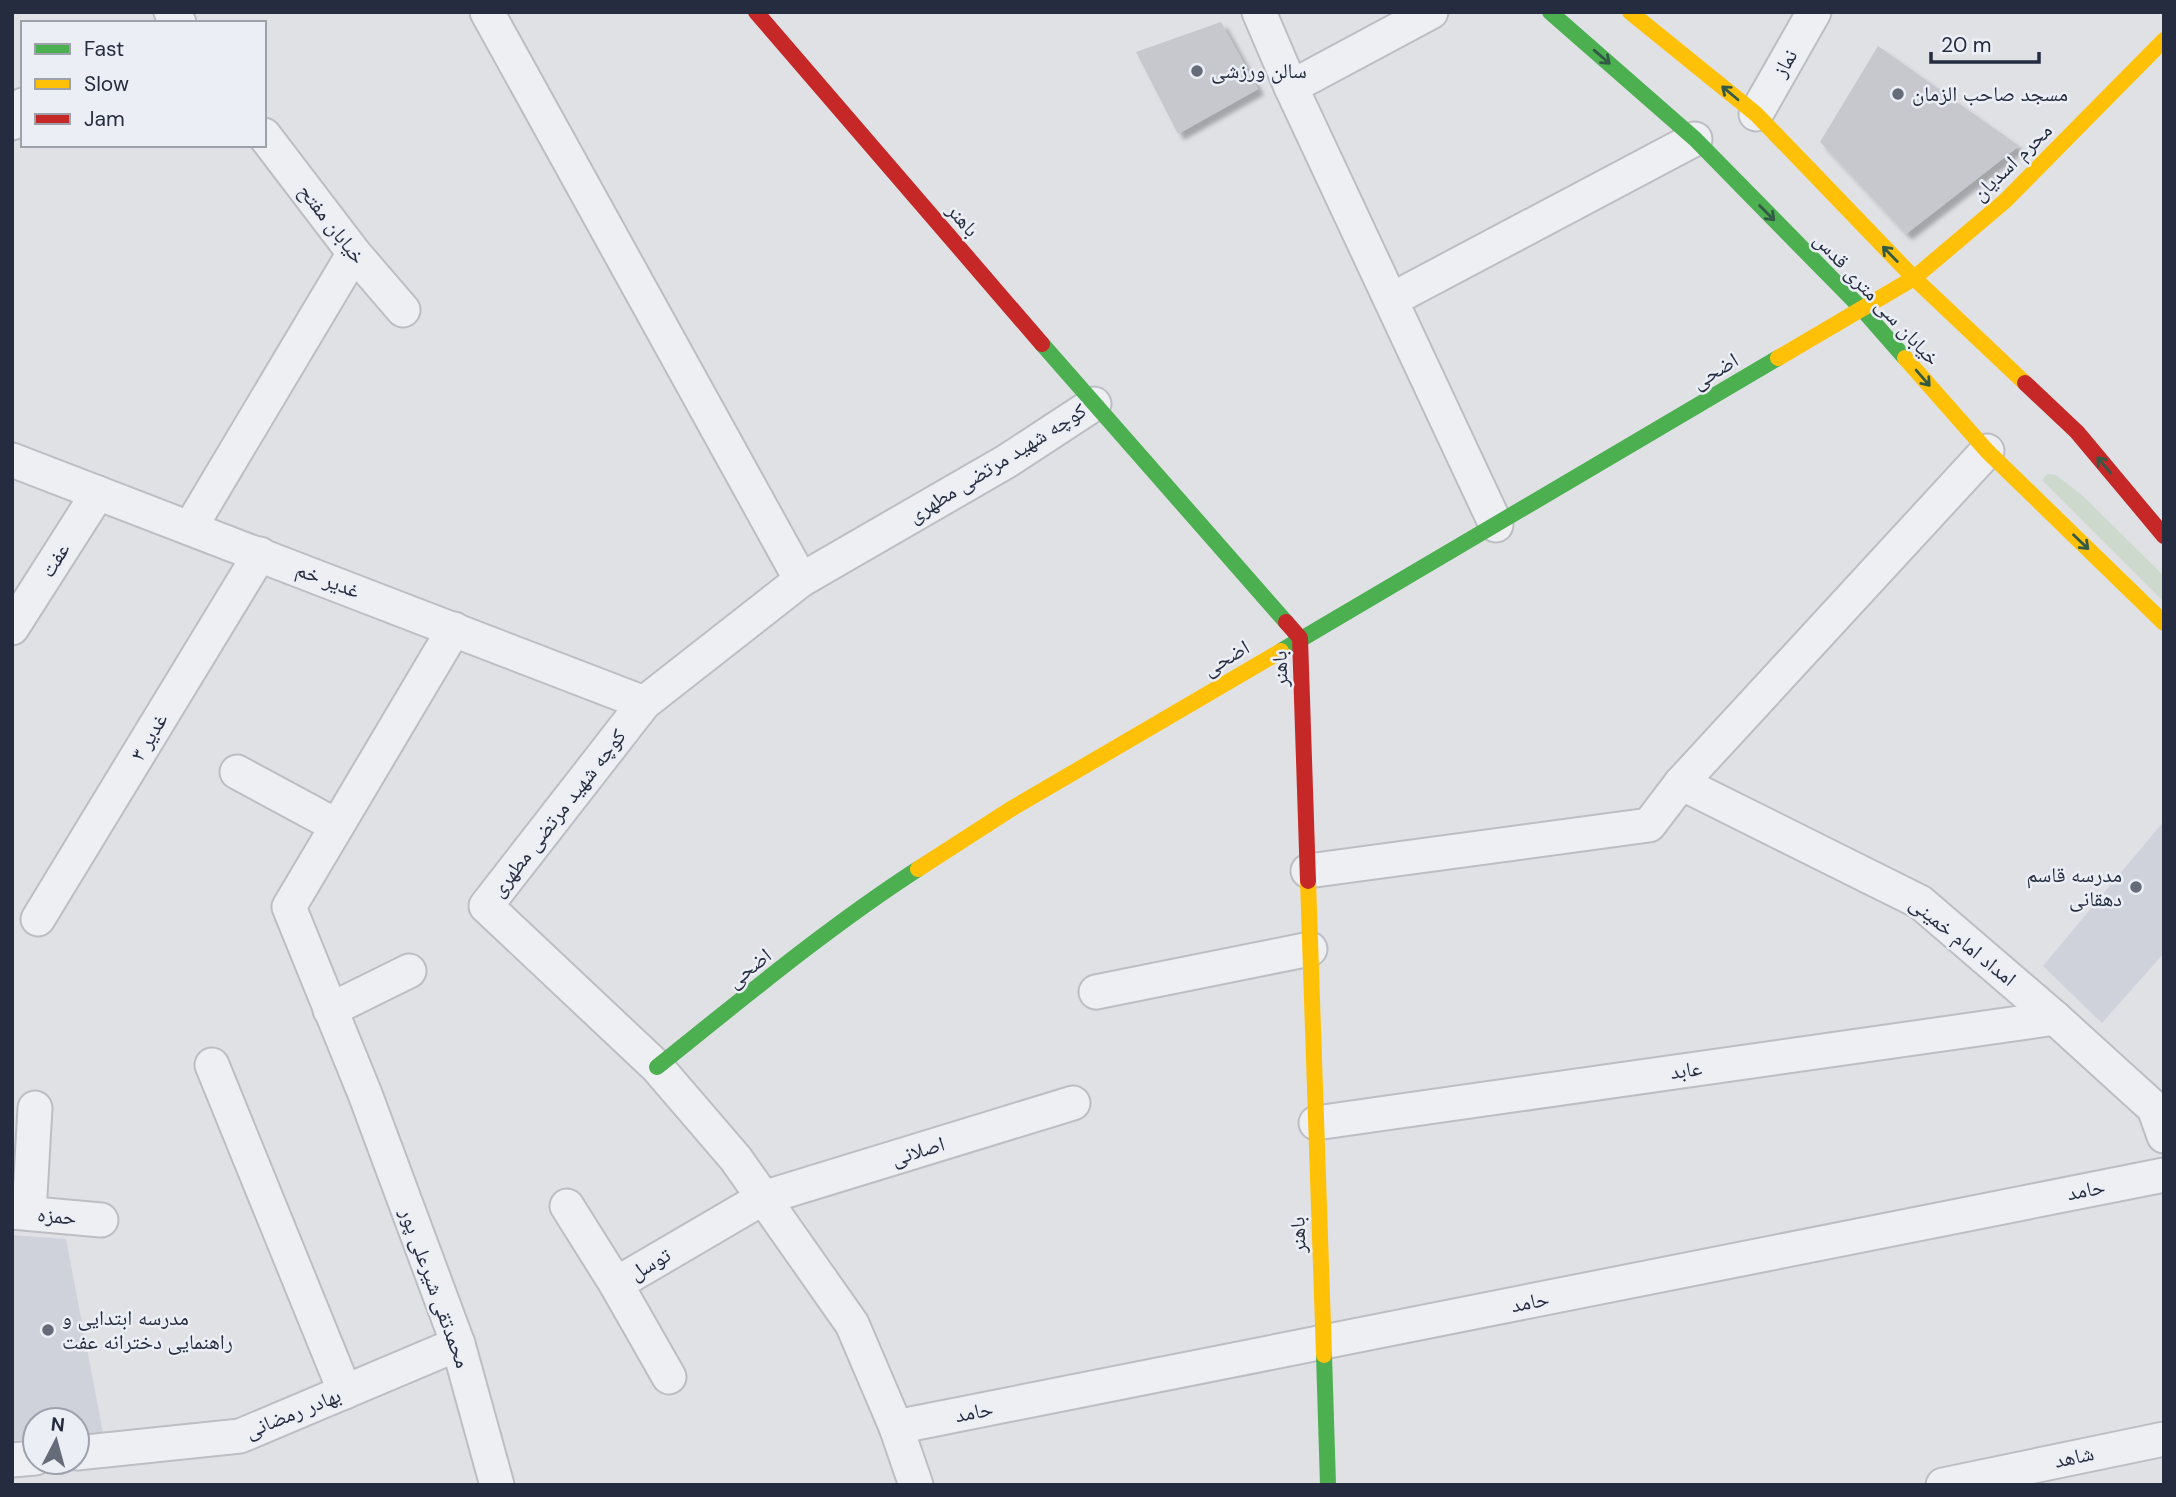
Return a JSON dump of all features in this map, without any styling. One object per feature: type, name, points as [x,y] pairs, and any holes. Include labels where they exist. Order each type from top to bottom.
[{"type":"street","points":[[487,12],[801,580]]},
{"type":"street","name":"باهنر","points":[[756,12],[1300,638],[1328,1485]]},
{"type":"street","points":[[1259,12],[1291,87],[1496,526]]},
{"type":"street","points":[[1291,87],[1431,12]]},
{"type":"street","name":"خیابان سی متری قدس","points":[[1550,12],[1695,139],[1862,309],[1987,451],[2164,624]]},
{"type":"street","name":"خیابان سی متری قدس","points":[[1630,12],[1756,114],[1913,278],[2077,432],[2164,536]]},
{"type":"street","name":"نماز","points":[[1756,114],[1814,12]]},
{"type":"street","name":"محرم اسدیان","points":[[1913,278],[2005,201],[2164,40]]},
{"type":"street","name":"خیابان مفتح","points":[[266,138],[354,253],[403,310]]},
{"type":"street","points":[[1391,300],[1695,139]]},
{"type":"street","points":[[190,528],[354,253]]},
{"type":"street","name":"اضحی","points":[[657,1068],[773,975],[893,886],[1011,809],[1496,526],[1913,278]]},
{"type":"street","name":"کوچه شهید مرتضی مطهری","points":[[916,1485],[896,1427],[852,1325],[736,1159],[657,1068],[486,906],[643,703],[801,580],[1007,461],[1094,404]]},
{"type":"street","points":[[1308,871],[1649,825],[1681,783],[1987,451]]},
{"type":"street","name":"غدیر خم","points":[[12,460],[643,703]]},
{"type":"street","name":"عفت","points":[[12,628],[98,493]]},
{"type":"street","name":"غدیر ۳","points":[[38,919],[260,554]]},
{"type":"street","points":[[237,772],[337,826],[454,629]]},
{"type":"street","name":"امداد امام خمینی","points":[[1681,783],[1920,902],[2055,1018],[2154,1108],[2164,1136]]},
{"type":"street","name":"محمدتقی شیرعلی پور","points":[[337,826],[289,907],[365,1094],[458,1344],[497,1485]]},
{"type":"street","points":[[1096,992],[1310,949]]},
{"type":"street","points":[[330,1010],[409,971]]},
{"type":"street","name":"عابد","points":[[1316,1123],[2055,1018]]},
{"type":"street","points":[[212,1065],[345,1392]]},
{"type":"street","name":"اصلانی","points":[[763,1198],[1073,1103]]},
{"type":"street","points":[[21,1212],[35,1108]]},
{"type":"street","name":"حامد","points":[[896,1427],[2164,1175]]},
{"type":"street","name":"توسل","points":[[567,1206],[616,1284],[763,1198]]},
{"type":"street","name":"حمزه","points":[[21,1212],[102,1220]]},
{"type":"street","points":[[616,1284],[669,1377]]},
{"type":"street","name":"بهادر رمضانی","points":[[91,1452],[240,1436],[458,1344]]},
{"type":"street","name":"شاهد","points":[[1943,1485],[2164,1439]]},
{"type":"shaded area","points":[[2047,474],[2056,475],[2083,496],[2164,576],[2164,602],[2042,480]]},
{"type":"shaded area","name":"مدرسه قاسم دهقانی","points":[[2164,821],[2164,953],[2102,1023],[2043,966]]},
{"type":"shaded area","name":"مدرسه ابتدایی و راهنمایی دخترانه عفت","points":[[12,1235],[66,1239],[103,1433],[91,1434],[91,1406],[21,1406],[21,1440],[12,1441]]},
{"type":"building","name":"سالن ورزشی","points":[[1221,22],[1258,89],[1178,134],[1136,52]]},
{"type":"building","name":"مسجد صاحب الزمان","points":[[1878,46],[2019,146],[1906,234],[1820,142]]},
{"type":"traffic: fast","points":[[1550,12],[1695,139],[1862,309],[1905,358]]},
{"type":"traffic: fast","points":[[1042,344],[1286,622]]},
{"type":"traffic: fast","points":[[1281,651],[1778,358]]},
{"type":"traffic: fast","points":[[657,1067],[818,940],[918,869]]},
{"type":"traffic: fast","points":[[1324,1355],[1328,1485]]},
{"type":"traffic: slow","points":[[1630,12],[1756,114],[1914,278],[2025,383]]},
{"type":"traffic: slow","points":[[1778,358],[1914,278],[2005,201],[2164,40]]},
{"type":"traffic: slow","points":[[1905,358],[1987,451],[2164,623]]},
{"type":"traffic: slow","points":[[918,869],[1011,809],[1281,651]]},
{"type":"traffic: slow","points":[[1308,881],[1324,1355]]},
{"type":"traffic: jam","points":[[756,12],[1042,344]]},
{"type":"traffic: jam","points":[[2025,383],[2077,432],[2164,536]]},
{"type":"traffic: jam","points":[[1286,622],[1300,638],[1308,881]]},
{"type":"place","name":"سالن ورزشی","points":[[1197,71]]},
{"type":"place","name":"مسجد صاحب الزمان","points":[[1898,94]]},
{"type":"place","name":"مدرسه قاسم دهقانی","points":[[2136,887]]},
{"type":"place","name":"مدرسه ابتدایی و راهنمایی دخترانه عفت","points":[[48,1330]]}]
